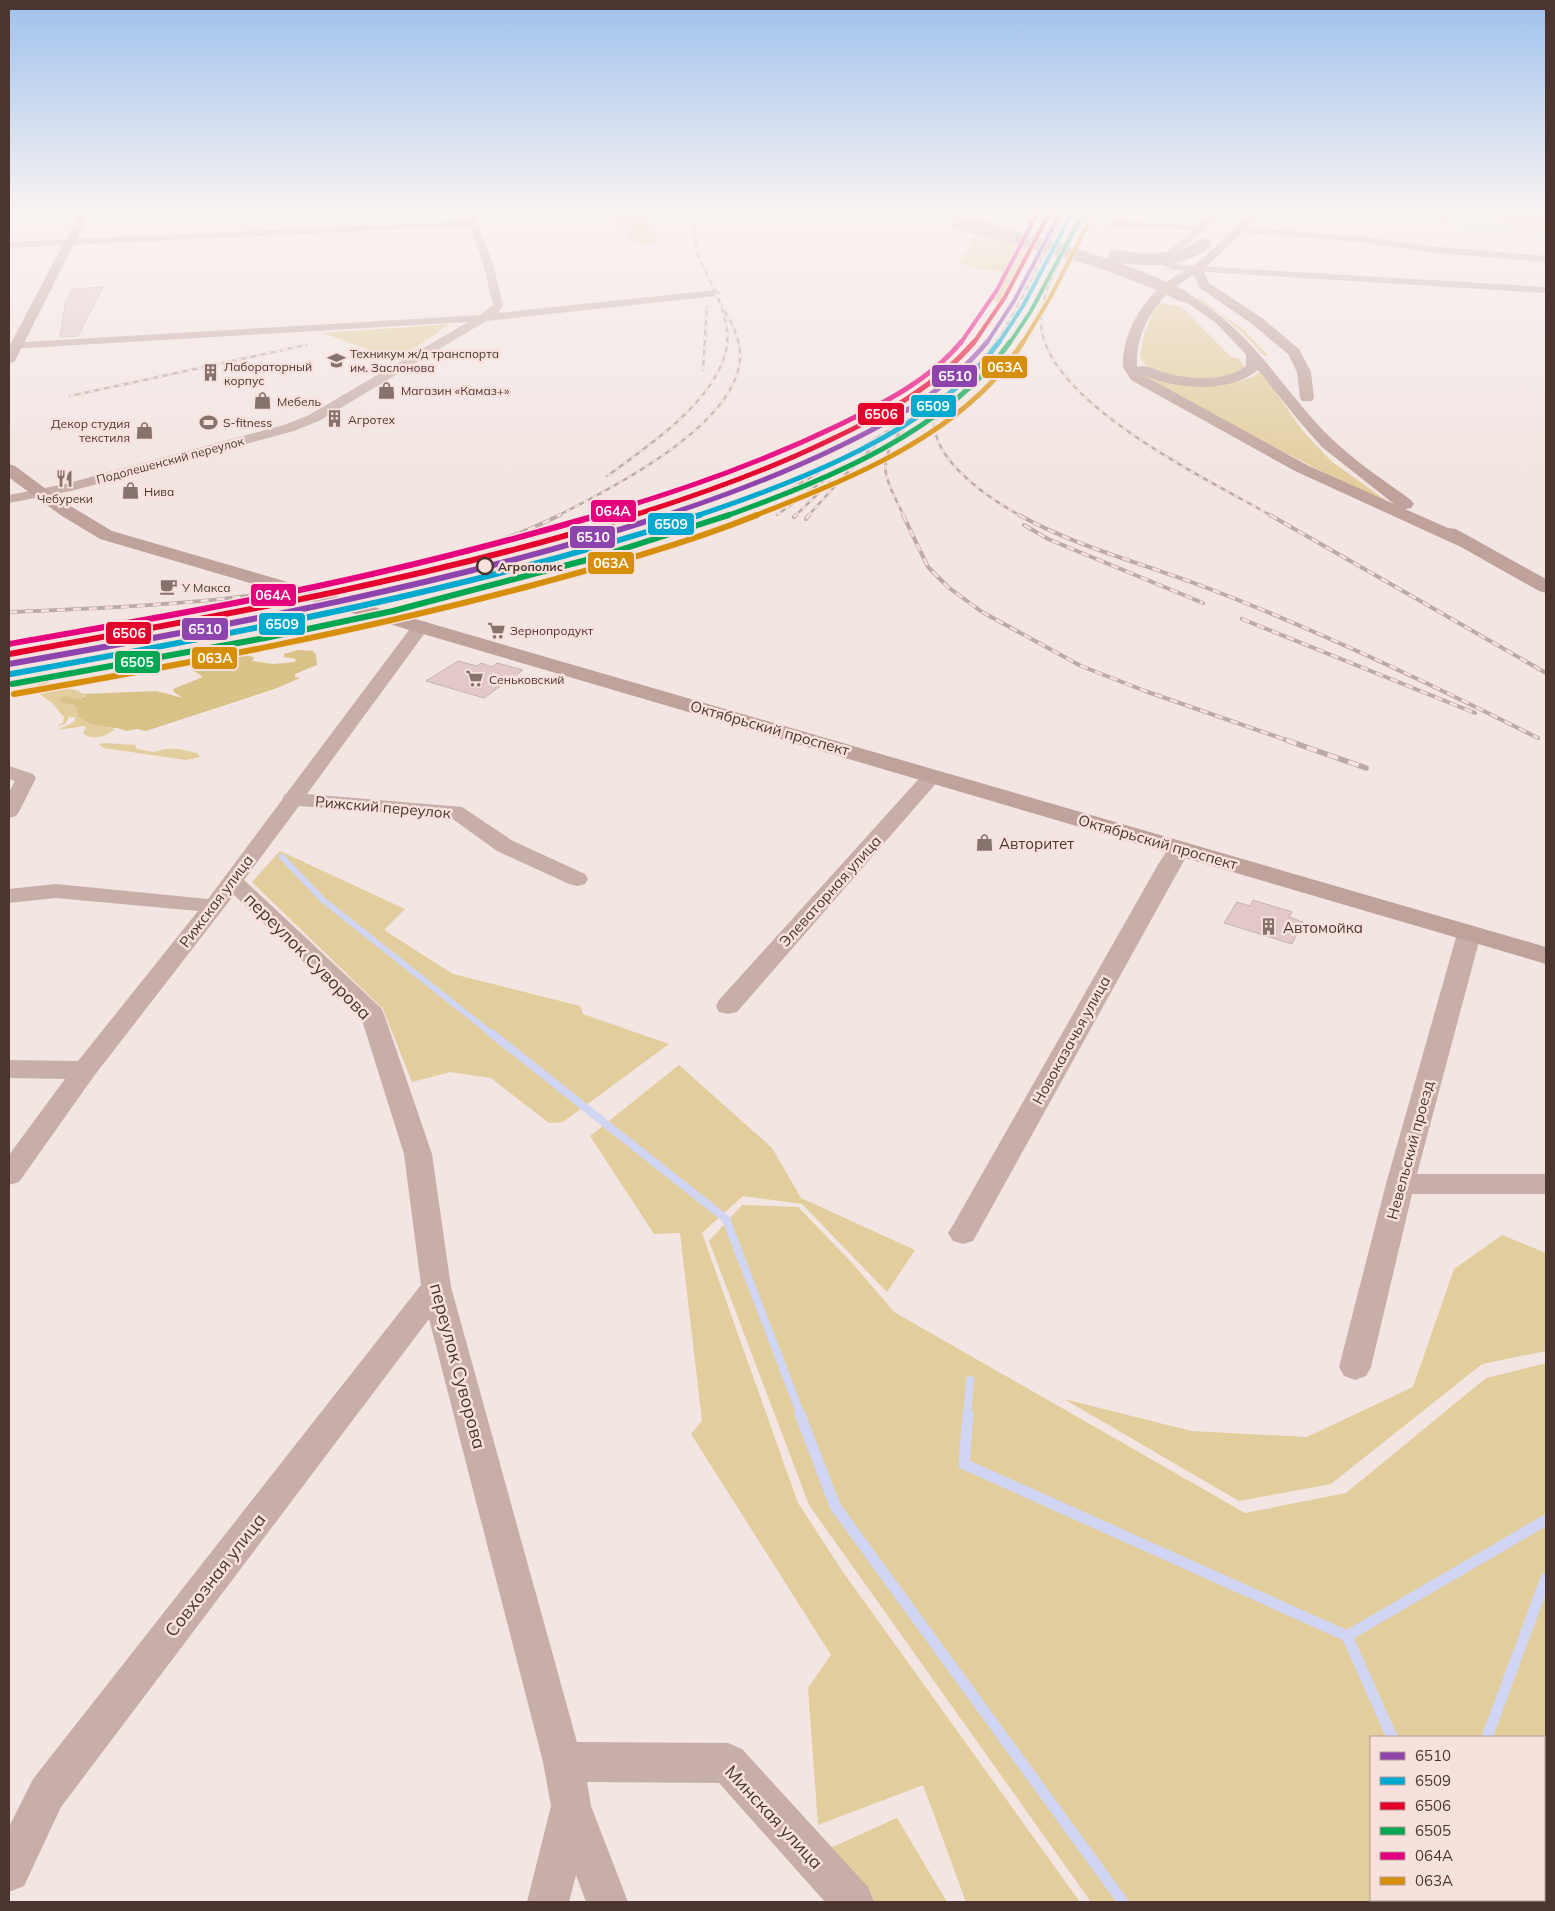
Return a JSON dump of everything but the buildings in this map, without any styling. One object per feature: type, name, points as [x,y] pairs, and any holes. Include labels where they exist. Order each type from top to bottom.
[{"type":"main road","points":[[9,359],[12,346],[39,299]]},
{"type":"main road","points":[[1154,299],[1142,317],[1136,331],[1130,369],[1136,377],[1301,468],[1464,542]]},
{"type":"main road","points":[[1187,299],[1219,319],[1253,353],[1304,418],[1328,444],[1401,501],[1464,542],[1546,587]]},
{"type":"main road","points":[[1207,299],[1237,318],[1271,350]]},
{"type":"main road","points":[[1225,299],[1257,321],[1294,352],[1304,372],[1306,398]]},
{"type":"main road","points":[[1131,356],[1141,368],[1150,373],[1176,379],[1203,382],[1233,379],[1247,374],[1252,368],[1253,353]]},
{"type":"main road","points":[[1291,377],[1347,458]]},
{"type":"main road","name":"Октябрьский проспект","points":[[9,469],[38,493],[72,517],[106,535],[196,563],[421,626],[1546,956]]},
{"type":"street","points":[[481,318],[491,313],[498,306],[496,299]]},
{"type":"street","points":[[12,346],[481,318],[658,299]]},
{"type":"street","name":"Подолешенский переулок","points":[[9,498],[76,486],[289,428],[314,418],[481,318]]},
{"type":"street","name":"Рижская улица","points":[[9,1174],[85,1070],[223,893],[421,626]]},
{"type":"street","points":[[9,772],[26,778],[9,812]]},
{"type":"street","name":"Элеваторная улица","points":[[728,1006],[932,776]]},
{"type":"street","name":"Рижский переулок","points":[[292,799],[455,811],[505,846],[577,879]]},
{"type":"street","name":"Новоказачья улица","points":[[963,1233],[1180,848]]},
{"type":"street","points":[[9,896],[56,891],[223,893]]},
{"type":"street","name":"переулок Суворова","points":[[223,893],[372,1014],[418,1154],[436,1287],[563,1762],[571,1806],[607,1902]]},
{"type":"street","name":"Невельский проезд","points":[[1355,1367],[1400,1184],[1469,934]]},
{"type":"street","points":[[9,1069],[85,1070]]},
{"type":"street","points":[[1400,1184],[1546,1184]]},
{"type":"street","name":"Совхозная улица","points":[[9,1871],[47,1793],[436,1287]]},
{"type":"street","name":"Минская улица","points":[[563,1762],[728,1762],[853,1902]]},
{"type":"street","points":[[548,1902],[571,1806]]},
{"type":"shaded area","points":[[991,299],[1005,299],[1004,302],[990,301]]},
{"type":"shaded area","points":[[1195,299],[1202,299],[1245,331],[1269,356],[1264,356],[1249,339],[1214,311]]},
{"type":"shaded area","points":[[1159,303],[1179,306],[1185,310],[1232,358],[1238,358],[1245,367],[1237,375],[1208,380],[1164,375],[1147,367],[1140,357],[1142,343],[1146,329]]},
{"type":"shaded area","points":[[450,324],[397,360],[323,333]]},
{"type":"shaded area","points":[[1261,371],[1302,430],[1331,461],[1402,512],[1201,410],[1139,373],[1185,381],[1219,383],[1249,378]]},
{"type":"shaded area","points":[[298,650],[313,651],[316,655],[317,665],[295,674],[295,677],[300,678],[277,688],[146,731],[137,729],[126,731],[96,725],[82,719],[77,713],[76,706],[59,700],[64,696],[80,699],[86,696],[84,694],[156,691],[183,698],[174,692],[173,689],[203,677],[191,669],[196,665],[244,655],[254,657],[252,661],[273,664],[295,662],[296,659],[284,657],[284,654]]},
{"type":"shaded area","points":[[36,677],[47,681],[53,687],[76,690],[86,695],[80,699],[71,697],[69,705],[76,706],[76,710],[84,719],[115,729],[95,738],[83,733],[86,728],[85,726],[57,730],[74,722],[75,717],[69,717],[65,724],[56,727],[63,723],[64,717],[52,703],[37,692],[38,684],[9,685],[28,682],[30,681],[29,678]]},
{"type":"shaded area","points":[[99,744],[135,745],[137,749],[154,752],[165,749],[178,749],[197,753],[200,757],[186,760],[104,748]]},
{"type":"shaded area","points":[[280,851],[405,909],[384,930],[453,974],[580,1006],[583,1014],[669,1044],[563,1122],[549,1123],[491,1078],[450,1072],[412,1082],[383,1009],[252,882]]},
{"type":"shaded area","points":[[679,1065],[772,1148],[801,1198],[915,1250],[887,1292],[802,1204],[743,1196],[702,1233],[798,1503],[843,1572],[1080,1902],[966,1902],[923,1785],[818,1825],[808,1688],[831,1655],[691,1434],[702,1421],[680,1233],[654,1234],[590,1136]]},
{"type":"shaded area","points":[[742,1205],[798,1207],[853,1264],[894,1312],[1245,1513],[1346,1493],[1486,1378],[1546,1363],[1546,1902],[1091,1902],[809,1505],[709,1241]]},
{"type":"shaded area","points":[[1502,1235],[1546,1253],[1546,1351],[1482,1364],[1331,1484],[1239,1501],[1064,1399],[1191,1431],[1307,1437],[1413,1387],[1454,1269]]},
{"type":"shaded area","points":[[897,1818],[947,1902],[874,1902],[828,1849]]},
{"type":"waterway","points":[[282,857],[323,900],[492,1034]]},
{"type":"waterway","points":[[491,1033],[726,1219],[801,1415]]},
{"type":"waterway","points":[[967,1415],[970,1380]]},
{"type":"waterway","points":[[800,1414],[835,1506],[1123,1902]]},
{"type":"waterway","points":[[968,1414],[964,1464],[1347,1636]]},
{"type":"waterway","points":[[1347,1636],[1546,1520]]},
{"type":"waterway","points":[[1487,1736],[1546,1578]]},
{"type":"waterway","points":[[1347,1636],[1392,1736]]},
{"type":"railway","points":[[607,476],[675,423],[706,391],[717,374],[727,346],[727,328],[718,299]]},
{"type":"railway","points":[[1021,299],[1001,335],[989,351],[946,396],[935,421],[937,438],[945,454],[958,470],[974,485],[1021,516]]},
{"type":"railway","points":[[1044,299],[1041,318],[1047,348],[1067,378],[1096,407],[1132,434],[1171,459],[1272,516]]},
{"type":"railway","points":[[557,516],[638,472],[668,452],[695,430],[718,407],[733,383],[740,358],[737,337],[721,305]]},
{"type":"railway","points":[[703,370],[707,307]]},
{"type":"railway","points":[[282,350],[306,345]]},
{"type":"railway","points":[[70,396],[288,349]]},
{"type":"railway","points":[[904,516],[887,478],[886,461],[889,449],[903,429],[923,411],[943,397]]},
{"type":"railway","points":[[786,492],[908,419]]},
{"type":"railway","points":[[808,516],[878,442]]},
{"type":"railway","points":[[777,515],[843,466]]},
{"type":"railway","points":[[795,516],[830,482]]},
{"type":"railway","points":[[9,612],[213,600],[314,587],[364,578],[451,556],[507,538],[560,515]]},
{"type":"railway","points":[[806,519],[809,515]]},
{"type":"railway","points":[[903,515],[928,567],[948,587],[982,612],[1081,666],[1145,691],[1289,741]]},
{"type":"railway","points":[[1019,515],[1065,537],[1210,589],[1335,641],[1417,678],[1538,738]]},
{"type":"railway","points":[[1270,515],[1546,673]]},
{"type":"railway","points":[[1024,525],[1048,539],[1203,603]]},
{"type":"railway","points":[[1242,619],[1475,713]]},
{"type":"railway","points":[[1286,740],[1366,768]]},
{"type":"transit line","name":"064А","points":[[9,644],[255,599],[336,582],[552,528],[690,487],[790,448],[889,399],[926,375],[942,362],[958,346],[991,299]]},
{"type":"transit line","name":"6506","points":[[9,654],[258,609],[393,580],[623,519],[735,481],[807,451],[869,421],[932,382],[962,356],[978,338],[1004,299]]},
{"type":"transit line","name":"6510","points":[[9,664],[261,618],[397,589],[588,539],[664,516],[739,490],[862,435],[888,422],[927,398],[951,380],[970,362],[986,343],[1015,299]]},
{"type":"transit line","name":"6509","points":[[11,674],[261,628],[432,590],[643,533],[763,492],[866,446],[916,418],[939,402],[978,368],[1009,328],[1027,299]]},
{"type":"transit line","name":"6505","points":[[12,684],[265,638],[415,605],[598,557],[669,536],[775,498],[871,455],[912,432],[951,406],[985,374],[1002,354],[1037,299]]},
{"type":"transit line","name":"063А","points":[[14,694],[268,648],[454,606],[672,545],[749,518],[861,470],[932,431],[971,402],[1008,364],[1049,299]]},
{"type":"place","name":"Техникум ж/д транспорта им. Заслонова","points":[[336,360]]},
{"type":"place","name":"Лабораторный корпус","points":[[210,373]]},
{"type":"place","name":"Магазин «Камаз+»","points":[[387,390]]},
{"type":"place","name":"Мебель","points":[[263,401]]},
{"type":"place","name":"Агротех","points":[[334,419]]},
{"type":"place","name":"S-fitness","points":[[209,422]]},
{"type":"place","name":"Декор студия текстиля","points":[[144,430]]},
{"type":"place","name":"Чебуреки","points":[[65,479]]},
{"type":"place","name":"Нива","points":[[130,491]]},
{"type":"place","name":"Агрополис","points":[[485,566]]},
{"type":"place","name":"У Макса","points":[[168,587]]},
{"type":"place","name":"Зернопродукт","points":[[496,630]]},
{"type":"place","name":"Сеньковский","points":[[475,679]]},
{"type":"place","name":"Авторитет","points":[[985,843]]},
{"type":"place","name":"Автомойка","points":[[1269,927]]}]
